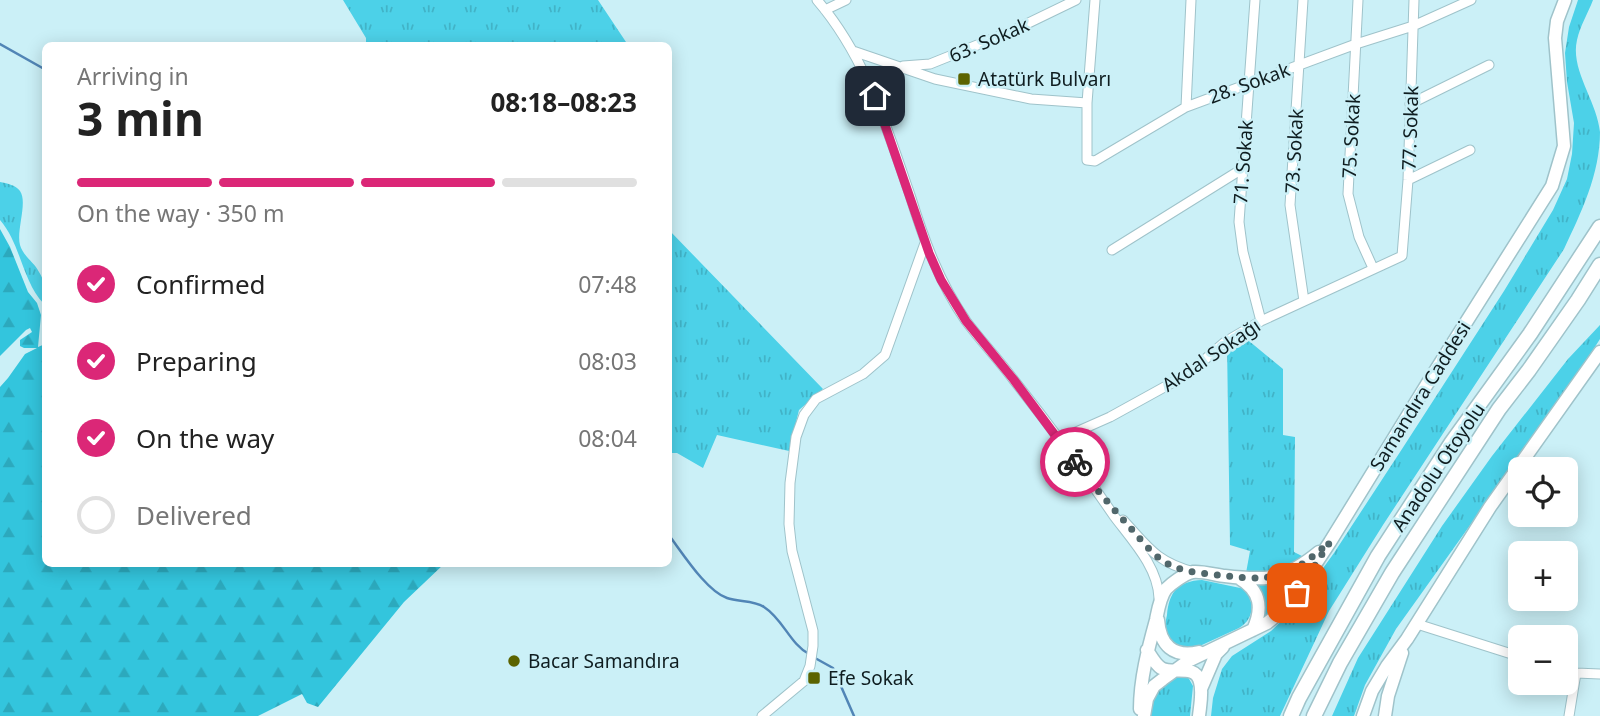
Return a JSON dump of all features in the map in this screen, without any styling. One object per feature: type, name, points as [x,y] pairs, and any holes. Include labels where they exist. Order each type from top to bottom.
[{"type":"highway","name":"Anadolu Otoyolu","points":[[1290,716],[1378,556],[1452,442],[1531,334],[1600,227]]},
{"type":"highway","name":"Anadolu Otoyolu","points":[[1314,716],[1340,663],[1392,573],[1499,409],[1600,265]]},
{"type":"main road","name":"Samandıra Caddesi","points":[[1142,716],[1154,687],[1175,670],[1188,661],[1253,631],[1287,607],[1552,186],[1564,146],[1555,38],[1557,21],[1565,0]]},
{"type":"main road","points":[[1363,716],[1380,677],[1417,624],[1490,507],[1600,352]]},
{"type":"main road","points":[[1142,716],[1140,697],[1147,650],[1166,589],[1180,578],[1194,572],[1239,578],[1278,577],[1302,566],[1330,542]]},
{"type":"main road","points":[[1239,578],[1250,584],[1256,595],[1259,611],[1253,631]]},
{"type":"main road","points":[[1157,614],[1162,639],[1170,649],[1191,654],[1210,651]]},
{"type":"main road","points":[[1385,716],[1391,684],[1407,639]]},
{"type":"main road","points":[[1200,690],[1216,654],[1230,641]]},
{"type":"main road","points":[[1147,650],[1164,670],[1191,671],[1197,675],[1200,682],[1199,716]]},
{"type":"street","points":[[817,0],[853,51],[875,96],[925,243],[941,280],[966,321],[1014,380],[1149,564],[1159,586],[1157,614]]},
{"type":"street","points":[[825,10],[846,0]]},
{"type":"street","name":"63. Sokak","points":[[898,66],[930,64],[1013,31],[1076,0]]},
{"type":"street","points":[[853,51],[935,79],[1031,99],[1087,103],[1095,0]]},
{"type":"street","points":[[1186,107],[1191,0]]},
{"type":"street","name":"71. Sokak","points":[[1255,0],[1238,222],[1242,252],[1261,321]]},
{"type":"street","name":"73. Sokak","points":[[1303,0],[1290,205],[1304,301]]},
{"type":"street","name":"75. Sokak","points":[[1358,0],[1348,194],[1359,237],[1373,268]]},
{"type":"street","name":"77. Sokak","points":[[1402,256],[1408,180],[1415,0]]},
{"type":"street","name":"28. Sokak","points":[[1087,103],[1087,160],[1095,161],[1186,107],[1356,44],[1413,26],[1471,0]]},
{"type":"street","points":[[1410,104],[1489,65]]},
{"type":"street","points":[[1408,180],[1470,150]]},
{"type":"street","points":[[1112,250],[1242,169]]},
{"type":"street","points":[[762,716],[804,681],[811,662],[813,631],[789,524],[790,483],[796,437],[804,415],[816,399],[863,374],[885,355],[925,243]]},
{"type":"street","name":"Akdal Sokağı","points":[[1058,440],[1110,417],[1188,374],[1225,342],[1261,321],[1402,256]]},
{"type":"street","points":[[1092,484],[1157,556],[1169,564],[1194,572]]},
{"type":"street","points":[[1417,624],[1508,653]]},
{"type":"street","points":[[1578,672],[1600,674]]},
{"type":"street","points":[[1569,716],[1570,695]]},
{"type":"green space","points":[[343,0],[598,0],[626,42],[366,42]]},
{"type":"green space","points":[[1578,0],[1593,0],[1578,35],[1576,51],[1580,74],[1600,132],[1593,178],[1564,249],[1329,611],[1280,716],[1211,716],[1213,698],[1222,669],[1232,656],[1271,631],[1293,610],[1402,449],[1553,210],[1567,179],[1572,154],[1574,123],[1565,53],[1569,27]]},
{"type":"green space","points":[[0,182],[16,187],[22,196],[20,245],[42,277],[42,301],[31,285],[13,240],[0,220]]},
{"type":"green space","points":[[0,229],[41,315],[38,347],[42,345],[42,567],[441,567],[404,602],[318,707],[307,703],[302,694],[258,716],[0,716],[0,387],[25,354],[37,348],[20,346],[20,340],[32,332],[30,328],[0,356]]},
{"type":"green space","points":[[672,233],[823,389],[799,410],[789,451],[717,435],[703,468],[677,453],[672,453]]},
{"type":"green space","points":[[1600,325],[1600,339],[1573,381],[1519,457],[1508,457],[1508,472],[1396,629],[1365,685],[1354,716],[1332,716],[1358,658],[1442,526],[1492,456],[1568,359]]},
{"type":"green space","points":[[1243,336],[1283,369],[1283,435],[1295,437],[1294,552],[1304,557],[1278,573],[1246,573],[1250,551],[1230,545],[1227,344]]},
{"type":"green space","points":[[1314,559],[1283,604],[1264,620],[1264,600],[1253,582]]},
{"type":"green space","points":[[1202,580],[1245,589],[1251,605],[1248,620],[1239,628],[1191,650],[1174,646],[1165,628],[1170,600],[1181,585]]},
{"type":"green space","points":[[1182,675],[1188,677],[1193,686],[1190,716],[1150,716],[1153,697],[1165,684]]},
{"type":"waterway","points":[[0,44],[42,68]]},
{"type":"waterway","points":[[672,539],[711,588],[727,598],[764,607],[802,650],[809,654]]},
{"type":"waterway","points":[[815,658],[833,668],[854,716]]},
{"type":"way so far","points":[[1075,462],[1149,549],[1169,564],[1181,569],[1249,579],[1278,577],[1302,566],[1330,542],[1297,593]]},
{"type":"place","name":"Atatürk Bulvarı","points":[[964,79]]},
{"type":"place","name":"Bacar Samandıra","points":[[514,661]]},
{"type":"place","name":"Efe Sokak","points":[[814,678]]},
{"type":"route","points":[[875,96],[929,253],[941,280],[966,321],[1075,462]]}]
